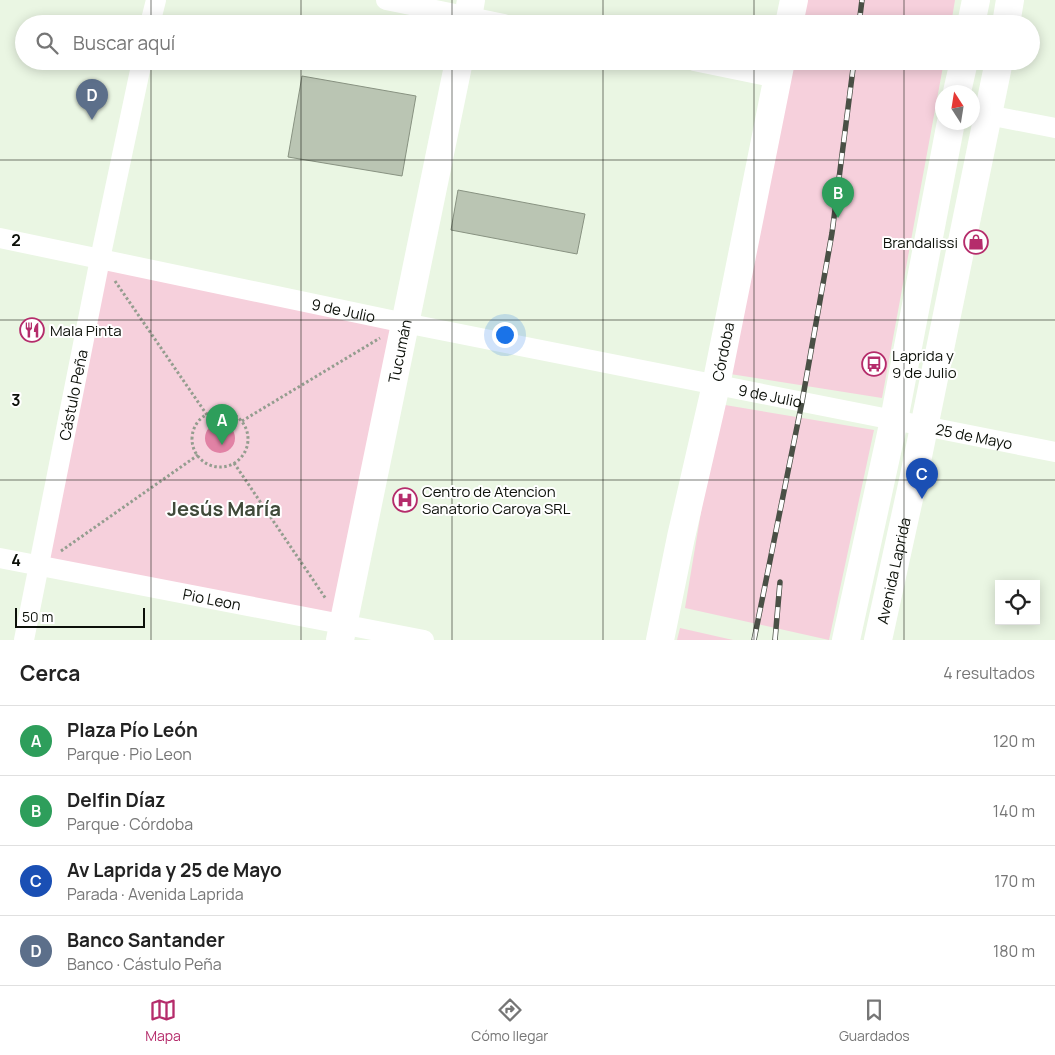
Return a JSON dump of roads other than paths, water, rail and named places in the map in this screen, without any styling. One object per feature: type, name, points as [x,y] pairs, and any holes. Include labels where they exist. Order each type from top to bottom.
[{"type":"main road","points":[[791,15],[794,0]]},
{"type":"main road","points":[[974,15],[976,0]]},
{"type":"main road","points":[[1008,15],[1010,0]]},
{"type":"main road","name":"Tucumán","points":[[341,632],[457,70]]},
{"type":"main road","name":"Córdoba","points":[[660,640],[716,385],[779,70]]},
{"type":"main road","points":[[959,85],[962,70]]},
{"type":"main road","name":"Avenida Laprida","points":[[980,114],[995,70]]},
{"type":"main road","name":"Avenida Laprida","points":[[846,640],[894,420],[949,130]]},
{"type":"main road","name":"Avenida Laprida","points":[[878,640],[924,426],[977,130]]},
{"type":"street","points":[[152,15],[156,0]]},
{"type":"street","points":[[386,0],[469,13]]},
{"type":"street","name":"Cástulo Peña","points":[[24,640],[100,259],[140,70]]},
{"type":"street","points":[[980,114],[1055,128]]},
{"type":"street","name":"9 de Julio","points":[[0,238],[405,323],[894,420]]},
{"type":"street","name":"25 de Mayo","points":[[894,420],[1055,452]]},
{"type":"street","name":"Pio Leon","points":[[0,558],[341,632],[424,640]]},
{"type":"railway","points":[[860,15],[862,0]]},
{"type":"railway","points":[[754,640],[802,402],[832,233],[853,70]]},
{"type":"railway","points":[[775,640],[780,582]]},
{"type":"place","name":"Banco Santander","points":[[92,120]]},
{"type":"place","name":"Delfin Díaz","points":[[838,218]]},
{"type":"place","name":"Brandalissi","points":[[976,242]]},
{"type":"place","name":"Mala Pinta","points":[[32,330]]},
{"type":"place","name":"Laprida y 9 de Julio","points":[[874,364]]},
{"type":"place","name":"Plaza Pío León","points":[[222,445]]},
{"type":"place","name":"Av Laprida y 25 de Mayo","points":[[922,499]]},
{"type":"place","name":"Centro de Atencion Sanatorio Caroya SRL","points":[[405,500]]},
{"type":"district","name":"Jesús María","points":[[224,508]]}]
